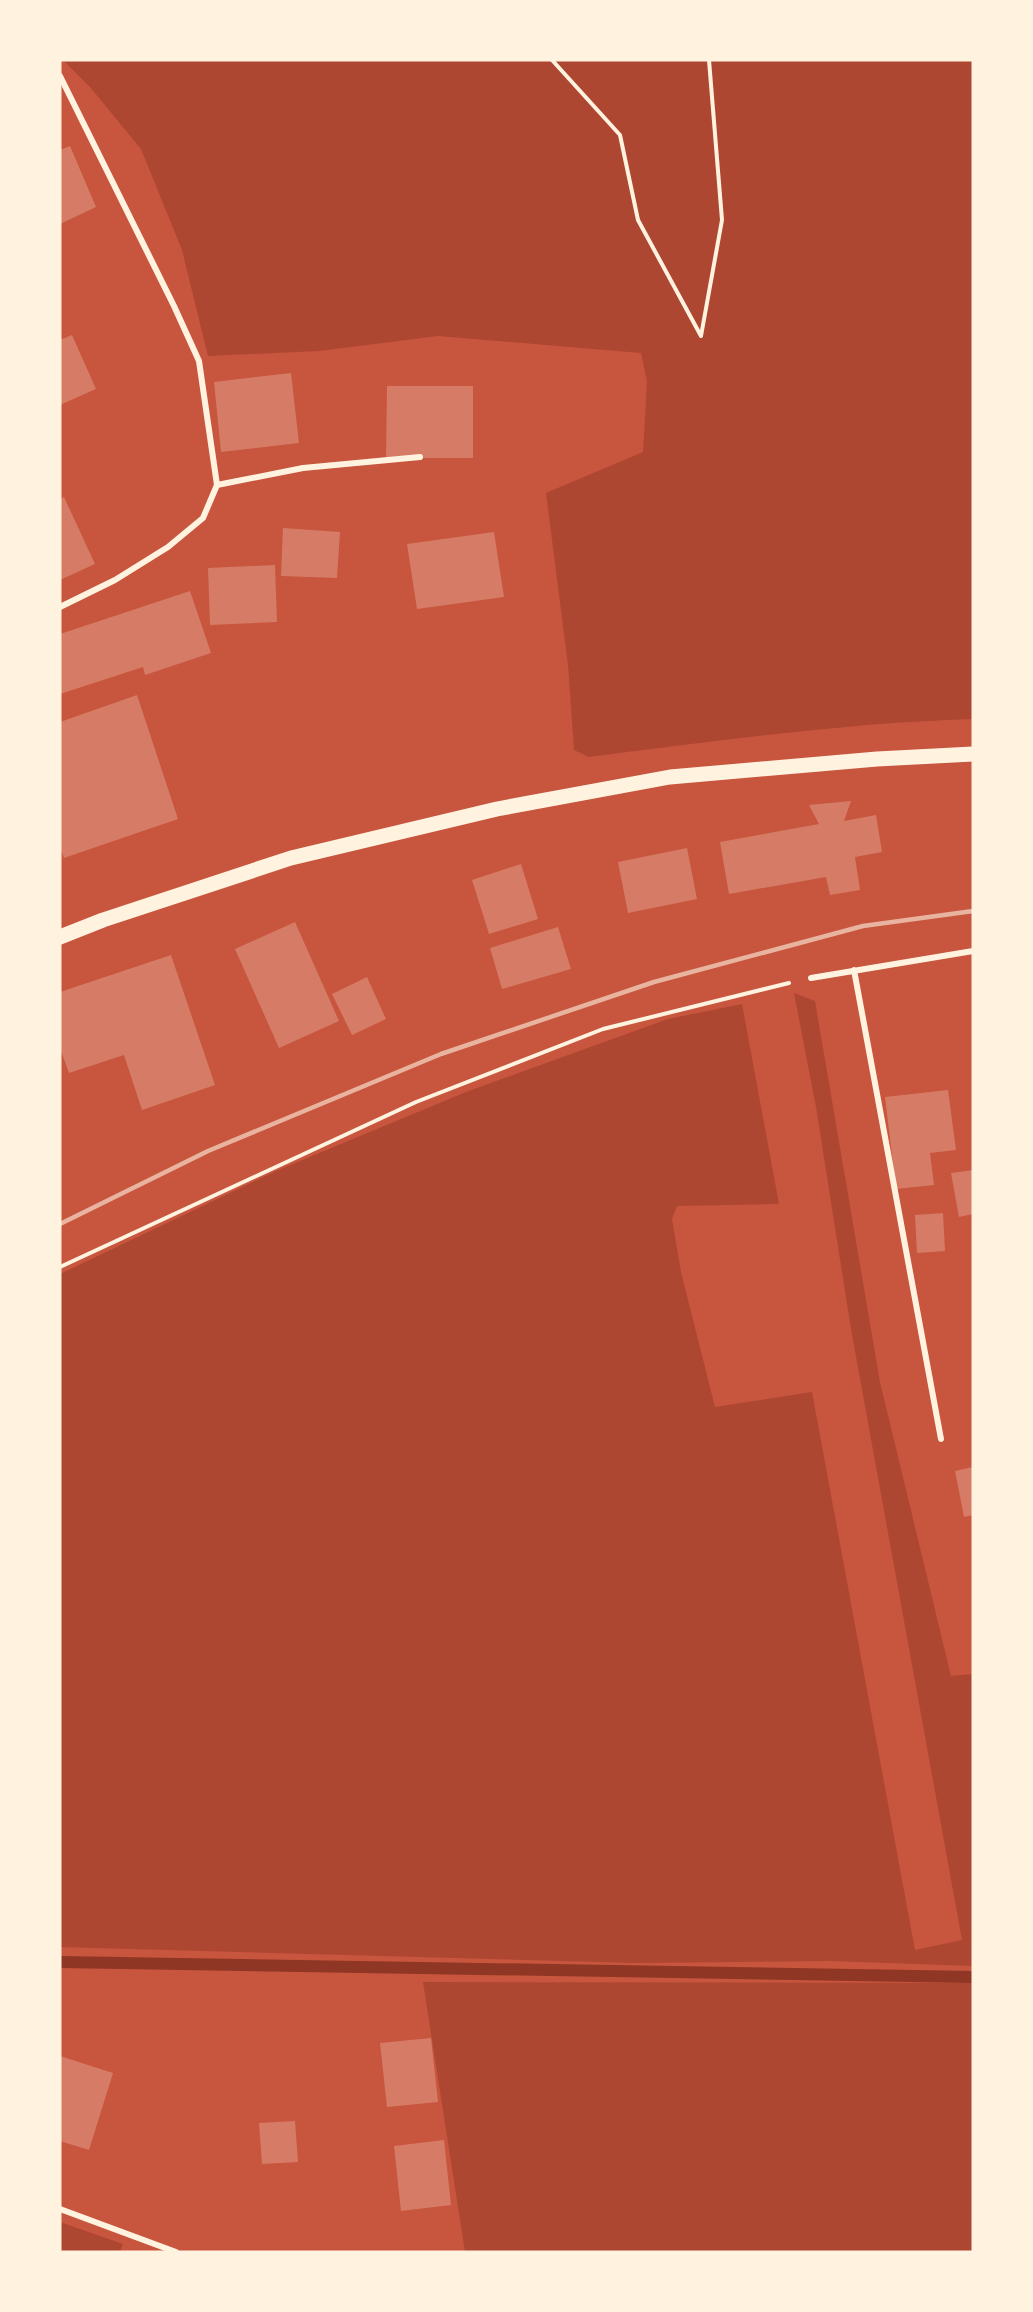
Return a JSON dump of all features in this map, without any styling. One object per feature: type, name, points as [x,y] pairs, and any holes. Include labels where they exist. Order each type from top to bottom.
[{"type":"main road","points":[[60,937],[103,920],[291,858],[497,809],[670,777],[877,759],[973,754]]},
{"type":"street","points":[[60,76],[199,361],[217,485],[203,518],[168,547],[115,580],[60,607]]},
{"type":"street","points":[[217,485],[303,468],[420,458]]},
{"type":"street","points":[[810,978],[973,951]]},
{"type":"street","points":[[854,969],[941,1438]]},
{"type":"street","points":[[60,2209],[176,2252]]},
{"type":"path","points":[[552,60],[620,135],[639,220],[701,336],[722,220],[710,60]]},
{"type":"path","points":[[60,1267],[416,1102],[592,1033],[810,978]]},
{"type":"shaded area","points":[[63,60],[973,60],[973,719],[877,724],[589,757],[574,750],[568,665],[546,493],[643,452],[647,381],[641,353],[438,336],[319,351],[208,356],[182,250],[141,149],[90,87]]},
{"type":"shaded area","points":[[794,993],[815,1001],[880,1382],[951,1676],[973,1674],[973,1966],[829,1961],[635,1963],[60,1947],[60,1274],[276,1171],[466,1092],[668,1019],[742,1004],[779,1204],[677,1206],[672,1219],[681,1272],[715,1407],[812,1392],[915,1950],[962,1940],[851,1329],[816,1107]]},
{"type":"shaded area","points":[[423,1982],[973,1983],[973,2252],[465,2252]]},
{"type":"shaded area","points":[[60,2222],[123,2244],[120,2252],[60,2252]]},
{"type":"building","points":[[70,146],[96,207],[60,224],[60,150]]},
{"type":"building","points":[[72,335],[96,389],[60,405],[60,340]]},
{"type":"building","points":[[291,373],[299,443],[221,452],[214,382]]},
{"type":"building","points":[[387,386],[473,386],[473,458],[386,458]]},
{"type":"building","points":[[64,497],[95,564],[60,580],[60,499]]},
{"type":"building","points":[[283,528],[340,532],[337,578],[281,576]]},
{"type":"building","points":[[494,532],[504,597],[417,609],[407,544]]},
{"type":"building","points":[[275,565],[277,622],[210,625],[208,568]]},
{"type":"building","points":[[190,591],[211,653],[145,675],[143,667],[60,694],[60,634]]},
{"type":"building","points":[[137,695],[178,819],[64,858],[60,847],[60,722]]},
{"type":"building","points":[[851,801],[844,821],[876,815],[882,852],[855,857],[860,890],[830,895],[826,877],[729,894],[720,842],[819,824],[809,805]]},
{"type":"building","points":[[687,848],[697,899],[628,913],[618,862]]},
{"type":"building","points":[[521,864],[538,919],[489,934],[472,880]]},
{"type":"building","points":[[295,922],[339,1021],[279,1048],[235,949]]},
{"type":"building","points":[[558,927],[571,969],[502,989],[490,948]]},
{"type":"building","points":[[171,955],[215,1085],[142,1110],[124,1055],[69,1073],[60,1048],[60,992]]},
{"type":"building","points":[[367,977],[386,1019],[352,1035],[332,994]]},
{"type":"building","points":[[948,1090],[956,1150],[930,1153],[934,1185],[896,1189],[885,1097]]},
{"type":"building","points":[[973,1170],[973,1214],[959,1217],[951,1173]]},
{"type":"building","points":[[943,1213],[945,1251],[917,1253],[915,1215]]},
{"type":"building","points":[[973,1467],[973,1515],[964,1517],[955,1471]]},
{"type":"building","points":[[431,2038],[438,2102],[387,2107],[380,2043]]},
{"type":"building","points":[[60,2056],[113,2073],[89,2150],[60,2141]]},
{"type":"building","points":[[295,2121],[298,2162],[262,2164],[259,2123]]},
{"type":"building","points":[[444,2140],[451,2205],[401,2211],[394,2146]]},
{"type":"waterway","points":[[60,1962],[973,1977]]},
{"type":"railway","points":[[60,1224],[208,1151],[441,1054],[654,982],[863,926],[973,911]]}]
